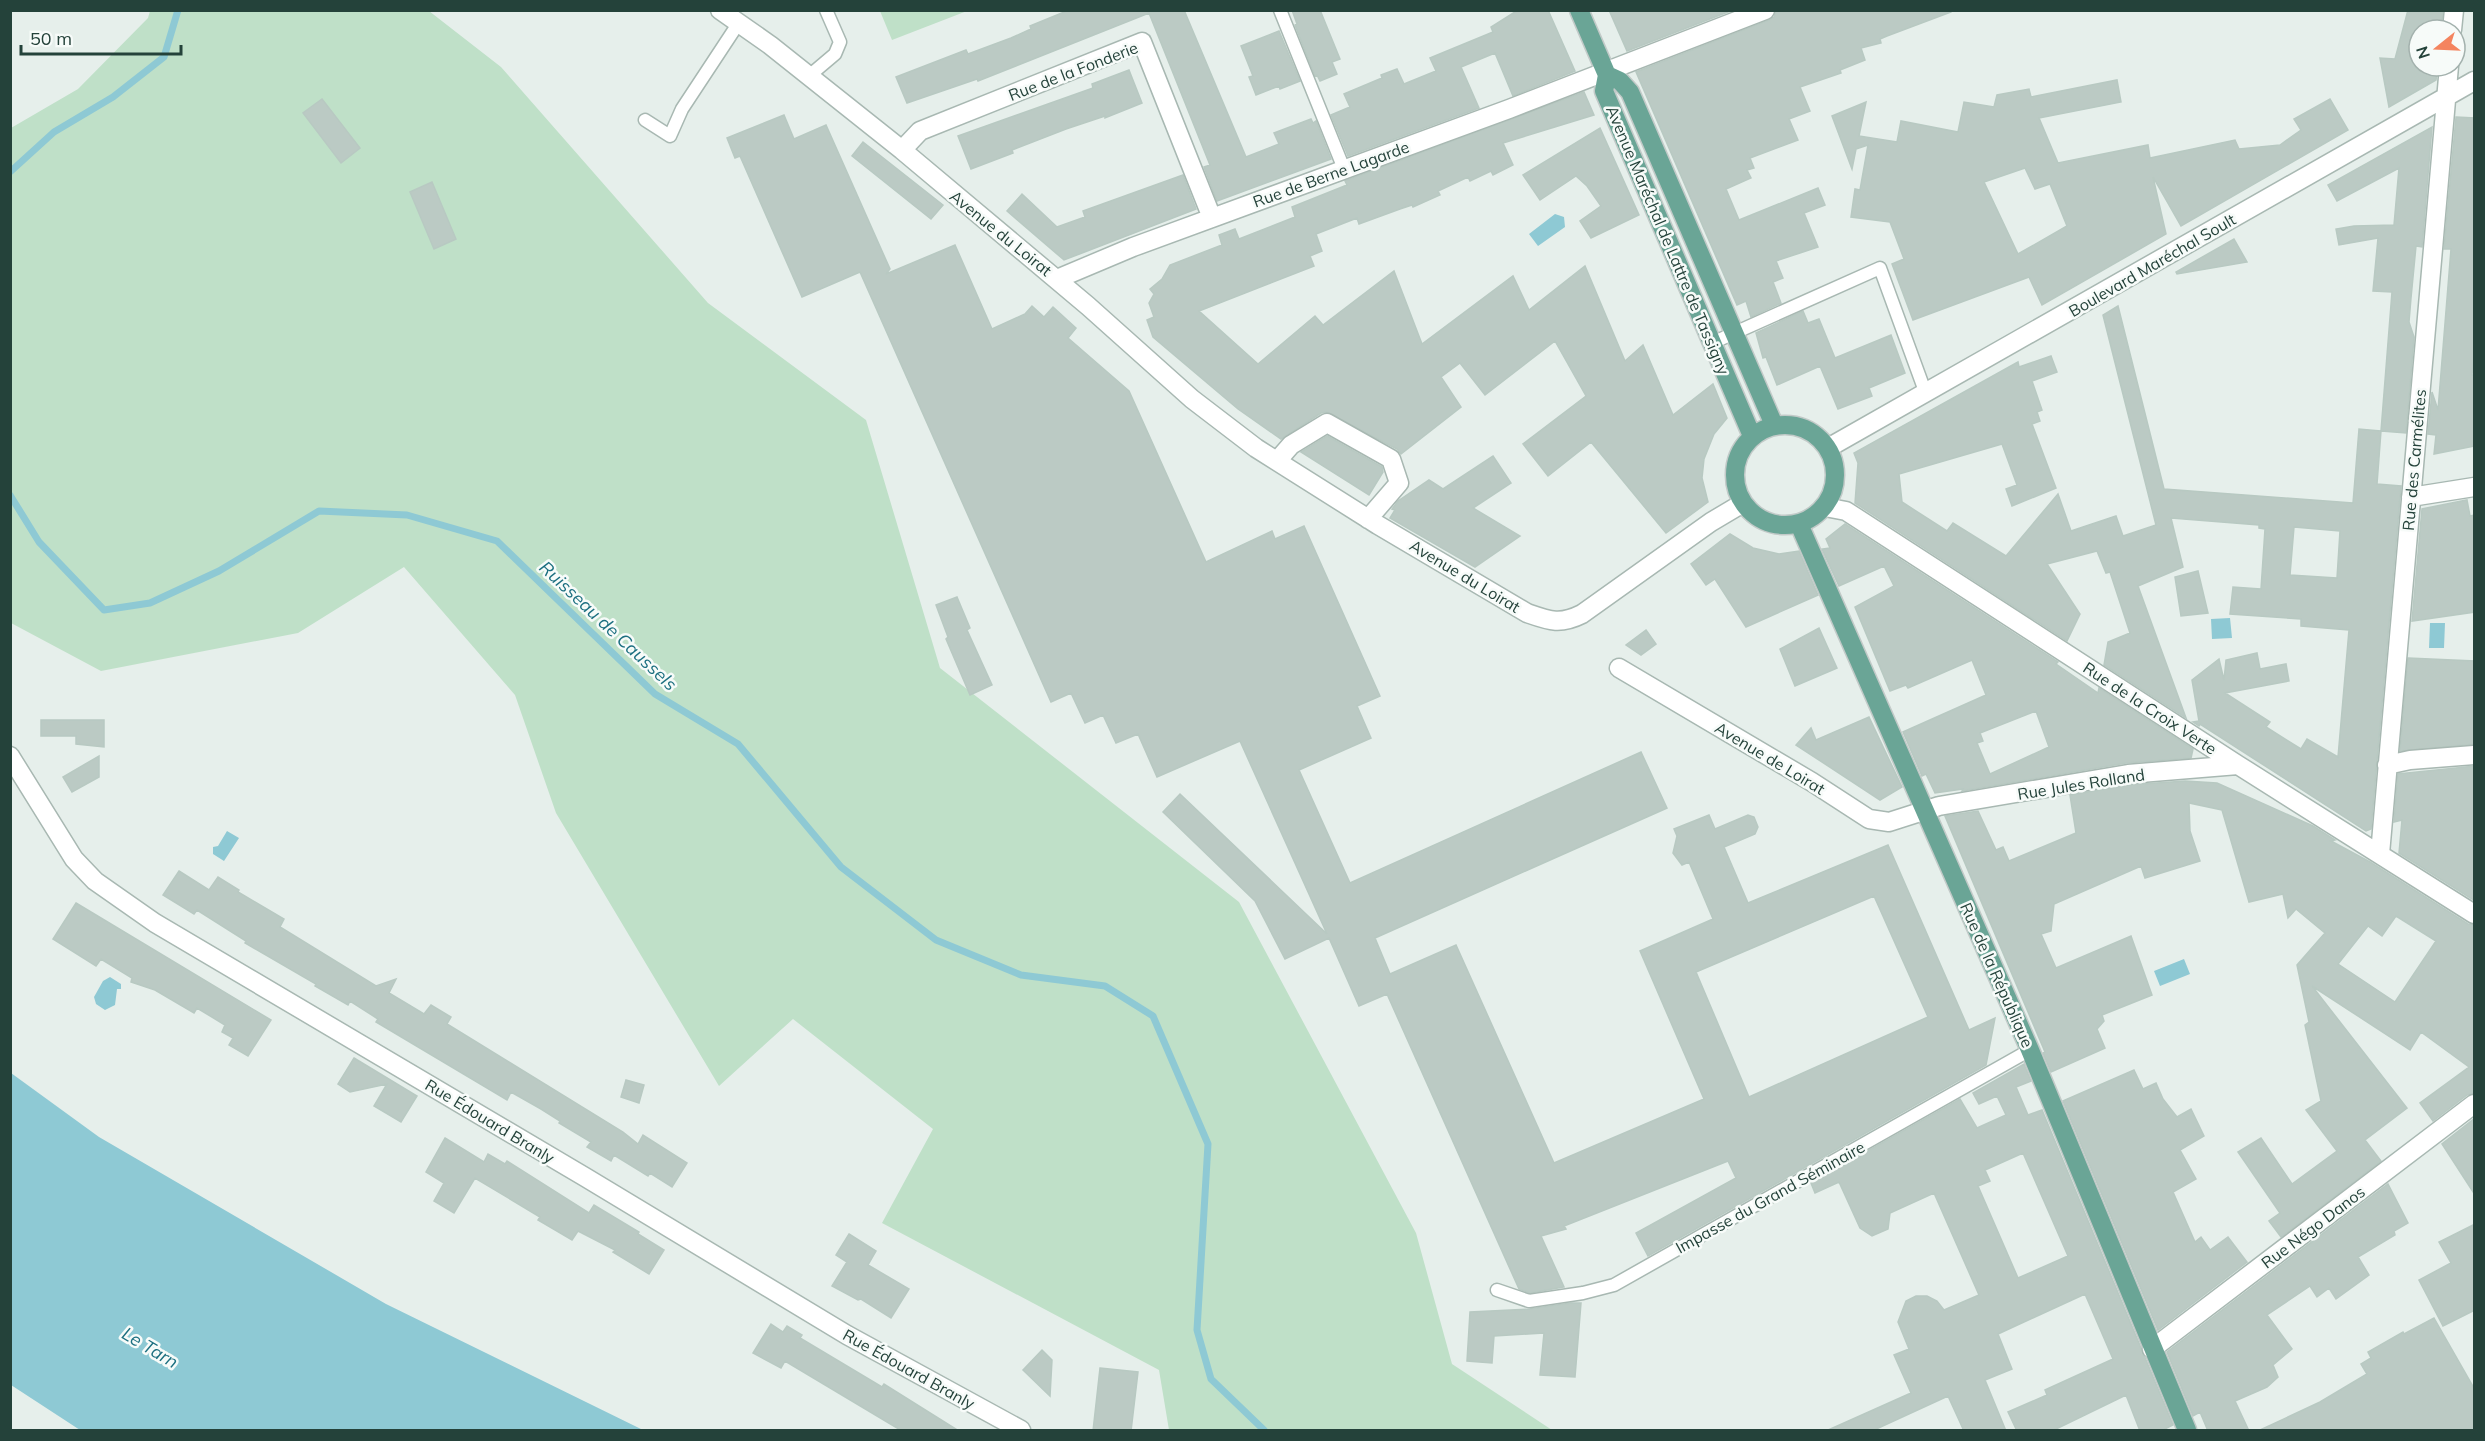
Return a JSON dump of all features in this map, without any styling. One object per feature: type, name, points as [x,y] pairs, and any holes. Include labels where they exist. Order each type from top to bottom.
[{"type":"main road","name":"Avenue Maréchal de Lattre de Tassigny","points":[[1579,10],[1606,73],[1604,91],[1752,436]]},
{"type":"main road","points":[[1606,73],[1620,81],[1630,92],[1774,425]]},
{"type":"main road","points":[[1774,425],[1790,425],[1805,429],[1818,437],[1828,448],[1834,463],[1836,478],[1825,507],[1813,517],[1799,524],[1783,526],[1767,522],[1743,503],[1737,489],[1734,474],[1737,459],[1752,436],[1774,425]]},
{"type":"main road","name":"Rue de la République","points":[[1799,524],[2030,1050],[2187,1431]]},
{"type":"street","name":"Avenue du Loirat","points":[[720,10],[770,45],[902,150],[1057,279],[1192,399],[1277,461],[1368,519],[1527,613],[1545,620],[1565,623],[1582,615],[1711,522],[1743,503]]},
{"type":"street","name":"Rue de Berne Lagarde","points":[[1057,279],[1133,247],[1606,73],[1765,10]]},
{"type":"street","name":"Rue de la Fonderie","points":[[902,150],[920,131],[1142,42],[1212,218]]},
{"type":"street","name":"Rue des Carmélites","points":[[2380,854],[2448,78]]},
{"type":"street","name":"Boulevard Maréchal Soult","points":[[1828,448],[2475,81]]},
{"type":"street","points":[[1277,461],[1291,445],[1327,423],[1391,459],[1399,483],[1368,519]]},
{"type":"street","points":[[2411,497],[2475,487]]},
{"type":"street","name":"Rue de la Croix Verte","points":[[1825,507],[1846,511],[2238,765],[2475,914]]},
{"type":"street","name":"Avenue de Loirat","points":[[1619,668],[1812,782],[1869,819],[1889,822],[1925,810]]},
{"type":"street","points":[[2387,765],[2410,760],[2475,755]]},
{"type":"street","name":"Rue Édouard Branly","points":[[10,756],[74,858],[95,881],[155,923],[847,1335],[1021,1431]]},
{"type":"street","name":"Rue Jules Rolland","points":[[1925,810],[1968,800],[2128,774],[2238,765]]},
{"type":"street","name":"Rue Négo Danos","points":[[2152,1349],[2475,1104]]},
{"type":"lane","points":[[809,76],[835,54],[840,42],[826,10]]},
{"type":"lane","points":[[1280,10],[1344,169]]},
{"type":"lane","points":[[645,120],[670,136],[682,109],[738,24]]},
{"type":"lane","points":[[1712,343],[1880,268],[1926,394]]},
{"type":"lane","name":"Impasse du Grand Séminaire","points":[[1497,1290],[1529,1301],[1583,1293],[1614,1285],[2030,1050]]},
{"type":"green space","points":[[150,11],[429,11],[501,67],[708,303],[866,420],[940,668],[1239,902],[1416,1233],[1452,1364],[1552,1430],[1169,1430],[1159,1370],[882,1223],[933,1129],[793,1019],[719,1086],[556,813],[515,695],[404,567],[298,633],[101,671],[11,623],[11,128],[78,89],[148,18]]},
{"type":"green space","points":[[880,11],[967,11],[892,40]]},
{"type":"water","points":[[1555,214],[1564,217],[1565,227],[1538,246],[1529,234]]},
{"type":"water","points":[[2230,618],[2232,638],[2212,639],[2211,619]]},
{"type":"water","points":[[2430,623],[2445,623],[2444,648],[2429,648]]},
{"type":"water","points":[[227,831],[239,838],[224,861],[213,854],[213,847],[218,846]]},
{"type":"water","points":[[2184,959],[2190,974],[2160,986],[2154,971]]},
{"type":"water","points":[[110,977],[121,984],[121,989],[117,989],[115,1005],[105,1010],[96,1004],[94,997],[103,981]]},
{"type":"water","name":"Le Tarn","points":[[11,1073],[99,1137],[386,1304],[643,1430],[80,1430],[11,1385]]},
{"type":"building","points":[[1069,10],[1184,10],[1246,157],[1279,144],[1274,133],[1311,119],[1313,123],[1316,121],[1331,159],[1217,201],[1204,167],[1210,165],[1149,13],[978,81],[977,79],[907,103],[896,77],[966,50],[968,54],[1011,38],[1031,29],[1030,26]]},
{"type":"building","points":[[1292,10],[1320,10],[1340,59],[1332,62],[1337,74],[1320,81],[1317,75],[1315,76],[1295,25],[1297,24]]},
{"type":"building","points":[[1518,10],[1548,10],[1575,71],[1513,96],[1495,53],[1461,67],[1479,108],[1348,156],[1331,115],[1350,107],[1344,94],[1397,69],[1404,84],[1436,71],[1430,58],[1493,32],[1491,27]]},
{"type":"building","points":[[1609,10],[1733,10],[1627,51]]},
{"type":"building","points":[[1776,10],[1951,10],[1951,12],[1880,39],[1881,43],[1861,48],[1865,60],[1840,70],[1841,73],[1800,87],[1810,111],[1789,119],[1798,140],[1750,158],[1754,168],[1747,170],[1751,178],[1726,189],[1739,220],[1818,188],[1825,205],[1804,213],[1818,247],[1776,261],[1783,278],[1773,282],[1781,303],[1751,317],[1746,301],[1737,305],[1636,72],[1769,20],[1774,17]]},
{"type":"building","points":[[2408,10],[2443,10],[2442,18],[2407,18],[2407,78],[2436,78],[2436,80],[2389,107],[2380,58],[2395,59]]},
{"type":"building","points":[[1279,31],[1300,81],[1256,95],[1249,77],[1253,76],[1241,46]]},
{"type":"building","points":[[1129,70],[1142,103],[1105,118],[1105,116],[1066,129],[971,169],[958,136],[1093,88],[1092,84]]},
{"type":"building","points":[[2117,80],[2121,102],[2039,118],[2058,163],[2148,145],[2150,158],[2235,140],[2239,149],[2280,145],[2301,130],[2294,119],[2330,99],[2348,130],[2181,226],[2153,177],[2166,234],[2042,305],[2029,277],[1913,320],[1892,264],[1904,259],[1890,222],[1851,217],[1855,189],[1860,190],[1868,145],[1856,149],[1852,169],[1832,116],[1866,102],[1859,136],[1897,142],[1901,121],[1958,132],[1964,102],[1994,107],[1997,95],[2029,89],[2031,97]],"holes":[[[2025,168],[2035,189],[2050,184],[2067,226],[2018,254],[1984,182]]]},
{"type":"building","points":[[1584,92],[1594,115],[1503,143],[1513,165],[1493,175],[1491,171],[1470,181],[1468,177],[1438,191],[1440,195],[1413,207],[1412,205],[1359,224],[1357,218],[1316,234],[1322,251],[1310,256],[1314,266],[1199,311],[1258,364],[1315,316],[1323,325],[1394,271],[1422,344],[1513,276],[1529,310],[1585,266],[1625,361],[1643,345],[1673,415],[1713,384],[1727,418],[1714,434],[1704,459],[1702,478],[1708,502],[1666,533],[1591,442],[1548,476],[1523,444],[1586,396],[1555,341],[1485,395],[1460,363],[1441,377],[1461,407],[1401,454],[1397,449],[1327,412],[1321,413],[1281,439],[1238,409],[1153,337],[1147,320],[1154,317],[1149,303],[1154,294],[1150,289],[1162,279],[1170,265],[1222,245],[1219,235],[1235,229],[1239,239],[1295,217],[1292,207],[1347,185],[1345,181]]},
{"type":"building","points":[[322,99],[360,148],[341,163],[303,113]]},
{"type":"building","points":[[784,115],[794,139],[826,125],[890,269],[886,274],[955,245],[992,329],[1025,314],[1032,306],[1044,317],[1053,307],[1076,328],[1068,338],[1129,391],[1206,562],[1272,531],[1275,539],[1304,526],[1380,696],[1357,706],[1371,738],[1299,770],[1350,883],[1641,752],[1667,808],[1375,938],[1390,974],[1456,945],[1554,1163],[1704,1099],[1640,951],[1713,919],[1689,862],[1682,865],[1673,853],[1677,836],[1674,829],[1709,815],[1715,829],[1748,815],[1754,817],[1758,827],[1755,834],[1724,847],[1748,903],[1888,845],[1969,1030],[1995,1018],[1986,1065],[1648,1256],[1636,1233],[1736,1178],[1728,1161],[1564,1226],[1566,1229],[1541,1236],[1564,1287],[1530,1293],[1519,1289],[1387,994],[1359,1006],[1329,938],[1285,959],[1255,901],[1163,812],[1180,794],[1327,934],[1240,741],[1157,777],[1138,734],[1116,743],[1103,715],[1085,723],[1071,693],[1051,702],[860,272],[802,297],[740,156],[735,158],[727,138]],"holes":[[[1874,896],[1928,1017],[1749,1097],[1696,972]]]},
{"type":"building","points":[[2456,117],[2475,118],[2475,348],[2472,375],[2475,375],[2475,446],[2434,454],[2436,435],[2428,434],[2432,392],[2438,410],[2451,249],[2444,249]]},
{"type":"building","points":[[2432,127],[2422,247],[2416,246],[2411,298],[2409,322],[2414,337],[2406,433],[2381,431],[2392,292],[2373,291],[2378,238],[2339,245],[2336,229],[2394,225],[2399,168],[2337,201],[2328,185]]},
{"type":"building","points":[[1600,128],[1639,215],[1591,238],[1580,221],[1601,206],[1587,186],[1576,176],[1540,200],[1523,175]]},
{"type":"building","points":[[863,142],[943,205],[931,219],[852,156]]},
{"type":"building","points":[[1183,175],[1196,209],[1064,260],[1007,211],[1022,194],[1057,227],[1085,217],[1083,211]]},
{"type":"building","points":[[432,182],[456,239],[434,249],[410,192]]},
{"type":"building","points":[[2234,239],[2247,262],[2177,274],[2176,272]]},
{"type":"building","points":[[2118,306],[2164,489],[2353,503],[2359,429],[2381,431],[2377,484],[2401,486],[2371,829],[2366,831],[2200,724],[2199,726],[2193,722],[2199,721],[2192,680],[2219,659],[2224,680],[2226,660],[2257,653],[2260,669],[2286,664],[2289,681],[2225,693],[2270,722],[2266,727],[2301,749],[2307,739],[2338,757],[2349,630],[2301,626],[2301,619],[2230,614],[2233,587],[2261,589],[2265,529],[2259,528],[2259,525],[2171,518],[2183,567],[2138,586],[2186,718],[2104,665],[2108,642],[2130,633],[2110,572],[2106,573],[2097,551],[2047,564],[2080,614],[2067,641],[1855,503],[1858,463],[1854,453],[2018,362],[2019,367],[2051,356],[2057,372],[2032,381],[2042,410],[2037,412],[2040,421],[2032,424],[2056,488],[2012,506],[2006,489],[2017,485],[2002,444],[1899,474],[1902,502],[1947,531],[1953,523],[2006,556],[2058,494],[2071,531],[2116,516],[2123,536],[2156,525],[2103,315]],"holes":[[[2294,527],[2340,531],[2337,578],[2290,575]]]},
{"type":"building","points":[[1803,311],[1808,323],[1819,319],[1835,358],[1891,335],[1905,373],[1869,388],[1872,396],[1838,409],[1820,366],[1777,385],[1766,357],[1763,358],[1756,333]]},
{"type":"building","points":[[1327,436],[1382,467],[1383,472],[1369,495],[1301,452]]},
{"type":"building","points":[[1493,456],[1511,483],[1473,508],[1520,536],[1475,567],[1390,518],[1395,510],[1392,509],[1398,501],[1429,480],[1443,489]]},
{"type":"building","points":[[2467,500],[2470,516],[2475,515],[2475,612],[2412,621],[2422,509]]},
{"type":"building","points":[[1845,524],[2058,662],[2056,664],[2098,693],[2099,688],[2193,749],[2191,758],[2126,763],[1962,791],[1963,789],[1935,793],[1926,774],[1922,776],[1903,732],[1986,695],[1972,660],[1908,688],[1906,685],[1890,691],[1855,607],[1894,586],[1884,566],[1839,586],[1822,549],[1830,548],[1826,539]],"holes":[[[2036,711],[2049,747],[1990,774],[1977,743],[1983,741],[1980,733]]]},
{"type":"building","points":[[1730,534],[1753,548],[1779,554],[1799,551],[1818,595],[1746,627],[1715,579],[1706,585],[1691,564]]},
{"type":"building","points":[[2198,571],[2208,613],[2181,616],[2175,577]]},
{"type":"building","points":[[957,597],[970,628],[967,630],[992,685],[970,695],[946,639],[948,637],[936,605]]},
{"type":"building","points":[[1819,628],[1837,668],[1795,686],[1780,649]]},
{"type":"building","points":[[1646,630],[1656,644],[1641,655],[1626,645]]},
{"type":"building","points":[[2408,658],[2475,661],[2475,744],[2400,751]]},
{"type":"building","points":[[1869,717],[1902,787],[1880,800],[1796,745],[1811,728],[1816,740]]},
{"type":"building","points":[[41,720],[104,720],[104,747],[76,744],[76,736],[41,736]]},
{"type":"building","points":[[99,756],[99,777],[72,792],[63,777]]},
{"type":"building","points":[[2475,766],[2475,901],[2399,853],[2402,820],[2394,822],[2398,774]]},
{"type":"building","points":[[2185,781],[2217,783],[2313,826],[2335,840],[2331,841],[2370,862],[2468,924],[2475,925],[2475,1093],[2467,1095],[2433,1121],[2420,1103],[2469,1067],[2421,1032],[2410,1050],[2312,986],[2407,1108],[2365,1140],[2381,1161],[2281,1237],[2269,1221],[2280,1213],[2238,1152],[2261,1138],[2292,1184],[2337,1151],[2306,1110],[2321,1101],[2305,1025],[2309,1022],[2297,965],[2325,933],[2296,909],[2288,918],[2283,894],[2249,902],[2222,810],[2189,803],[2190,831],[2200,861],[2145,878],[2141,866],[2054,904],[2051,931],[2041,934],[2056,968],[2131,936],[2152,995],[2102,1015],[2104,1021],[2097,1029],[2105,1048],[2051,1072],[2043,1053],[2045,1052],[1945,816],[1978,811],[1996,850],[2003,847],[2009,861],[2076,833],[2070,795],[2129,785]],"holes":[[[2396,916],[2436,941],[2395,1002],[2338,964],[2368,926],[2382,936]]]},
{"type":"building","points":[[179,871],[209,890],[218,877],[239,890],[238,892],[284,919],[280,927],[376,986],[396,979],[389,993],[424,1014],[431,1005],[451,1017],[447,1024],[623,1132],[638,1144],[643,1135],[687,1163],[672,1187],[650,1173],[648,1176],[614,1155],[611,1161],[587,1147],[591,1142],[541,1109],[511,1092],[507,1100],[376,1022],[378,1019],[350,1001],[348,1005],[245,943],[246,941],[197,910],[194,914],[163,895]]},
{"type":"building","points":[[76,903],[271,1020],[248,1056],[229,1045],[233,1038],[222,1032],[225,1025],[197,1008],[194,1013],[155,990],[131,982],[132,978],[101,959],[96,966],[53,939]]},
{"type":"building","points":[[354,1058],[417,1096],[401,1122],[374,1106],[387,1084],[350,1092],[338,1084]]},
{"type":"building","points":[[2024,1064],[2031,1081],[2016,1087],[2028,1115],[2042,1110],[2173,1425],[2161,1431],[2140,1431],[2126,1395],[2052,1431],[2017,1431],[2008,1412],[2047,1395],[2045,1390],[2113,1359],[2085,1294],[1998,1334],[2012,1369],[1985,1380],[2006,1431],[1964,1431],[1948,1396],[1872,1431],[1826,1431],[1911,1393],[1894,1355],[1909,1349],[1898,1322],[1906,1301],[1916,1296],[1927,1296],[1937,1301],[1944,1310],[1979,1295],[1934,1193],[1890,1213],[1888,1229],[1872,1236],[1860,1228],[1839,1182],[1815,1193],[1811,1183],[1960,1099],[1977,1128],[2006,1115],[1997,1096],[1979,1104],[1973,1093]],"holes":[[[2023,1153],[2068,1256],[2018,1278],[1978,1186],[1990,1181],[1985,1170]]]},
{"type":"building","points":[[2134,1070],[2143,1089],[2156,1083],[2163,1099],[2177,1117],[2191,1109],[2204,1136],[2180,1150],[2196,1179],[2173,1192],[2195,1242],[2201,1237],[2210,1250],[2228,1237],[2247,1262],[2158,1330],[2063,1101]]},
{"type":"building","points":[[626,1080],[644,1085],[639,1103],[621,1097]]},
{"type":"building","points":[[2475,1118],[2475,1195],[2442,1144]]},
{"type":"building","points":[[445,1138],[484,1162],[488,1154],[505,1164],[507,1161],[589,1213],[594,1205],[664,1250],[649,1274],[613,1252],[615,1250],[578,1231],[572,1240],[538,1220],[540,1217],[475,1178],[454,1213],[434,1201],[444,1183],[426,1172]]},
{"type":"building","points":[[2388,1184],[2408,1223],[2394,1231],[2395,1235],[2358,1257],[2369,1275],[2336,1299],[2329,1288],[2317,1297],[2310,1286],[2267,1315],[2292,1349],[2273,1365],[2278,1377],[2267,1387],[2235,1401],[2249,1431],[2208,1431],[2200,1412],[2193,1416],[2167,1352]]},
{"type":"building","points":[[2475,1224],[2475,1310],[2443,1326],[2419,1280],[2451,1263],[2439,1242]]},
{"type":"building","points":[[849,1234],[876,1251],[868,1265],[909,1289],[891,1318],[861,1299],[858,1300],[832,1286],[847,1262],[836,1255]]},
{"type":"building","points":[[1581,1303],[1575,1377],[1540,1375],[1544,1333],[1494,1336],[1492,1363],[1467,1361],[1470,1312],[1530,1309]]},
{"type":"building","points":[[2434,1318],[2475,1390],[2475,1431],[2258,1431],[2320,1402],[2367,1374],[2361,1364],[2371,1358],[2368,1352]]},
{"type":"building","points":[[771,1324],[783,1332],[787,1326],[802,1335],[800,1338],[882,1387],[884,1384],[959,1431],[902,1431],[785,1361],[781,1368],[753,1353]]},
{"type":"building","points":[[1042,1350],[1052,1360],[1050,1396],[1023,1370]]},
{"type":"building","points":[[1100,1368],[1138,1372],[1131,1431],[1093,1431]]},
{"type":"waterway","name":"Ruisseau de Caussels","points":[[10,172],[54,132],[113,97],[164,57],[178,10]]},
{"type":"waterway","name":"Ruisseau de Caussels","points":[[10,495],[39,542],[104,610],[150,603],[219,571],[319,511],[407,515],[497,541],[655,694],[738,744],[841,867],[936,940],[1021,975],[1105,986],[1153,1016],[1208,1144],[1197,1330],[1211,1379],[1264,1430]]}]
